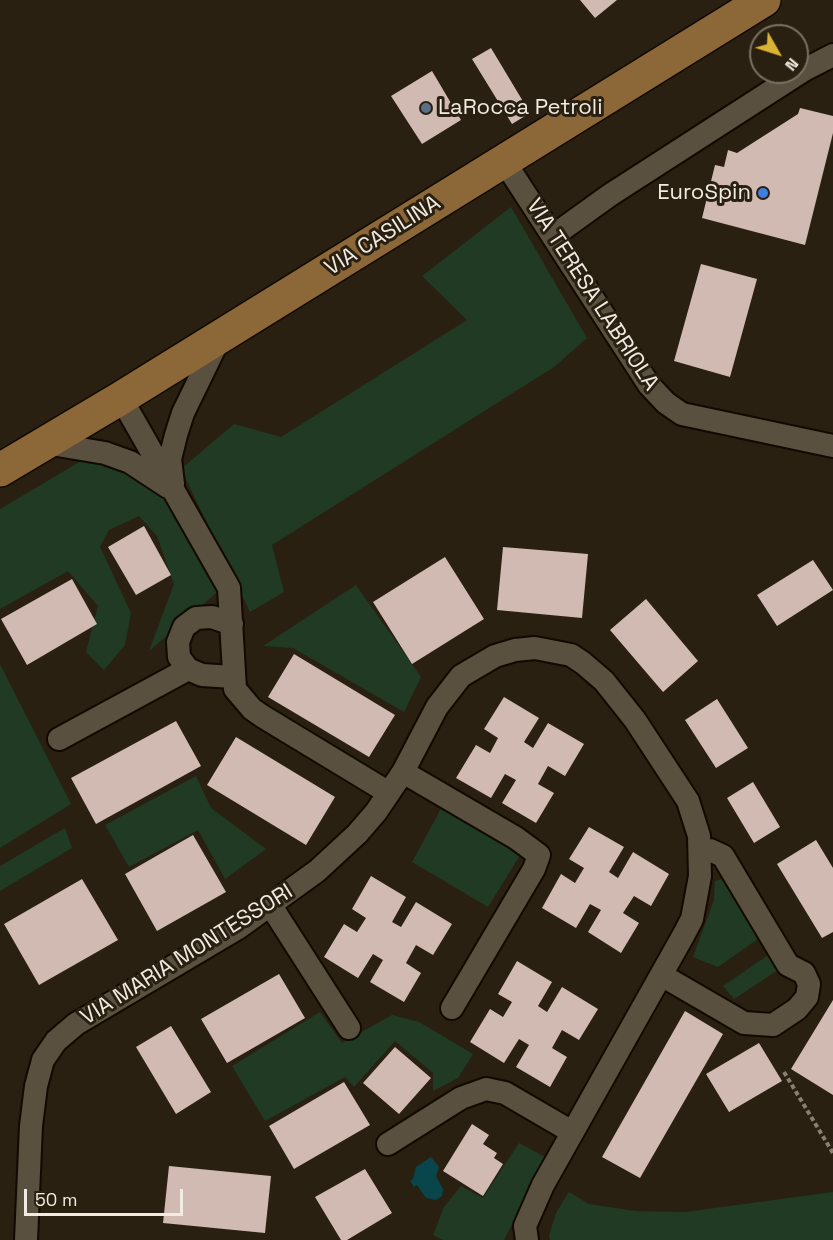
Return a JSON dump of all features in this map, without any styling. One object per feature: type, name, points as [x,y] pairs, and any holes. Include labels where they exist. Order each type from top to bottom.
[{"type":"main road","name":"VIA CASILINA","points":[[0,470],[121,398],[764,0]]},
{"type":"street","points":[[553,236],[610,195],[794,76],[833,55]]},
{"type":"street","name":"VIA TERESA LABRIOLA","points":[[504,161],[649,385],[666,403],[682,414],[833,446]]},
{"type":"street","points":[[174,492],[170,459],[176,435],[183,413],[220,337]]},
{"type":"street","points":[[121,398],[229,588],[235,689],[252,709],[389,793]]},
{"type":"street","points":[[45,443],[105,453],[122,459],[148,472],[174,492]]},
{"type":"street","points":[[232,624],[212,617],[196,618],[184,627],[177,642],[179,657],[188,669],[202,675],[233,677]]},
{"type":"street","name":"VIA MARIA MONTESSORI","points":[[26,1240],[31,1126],[36,1086],[43,1060],[51,1047],[76,1024],[202,950],[271,906],[338,854],[367,823],[389,793],[403,772],[437,707],[461,676],[495,656],[515,650],[535,648],[571,655],[604,681],[679,786],[695,819],[700,851],[700,876],[692,919],[663,976],[572,1132],[532,1207],[525,1226],[526,1240]]},
{"type":"street","points":[[59,739],[188,669]]},
{"type":"street","points":[[403,772],[516,838],[539,855],[534,869],[452,1008]]},
{"type":"street","points":[[663,976],[744,1023],[773,1025],[797,1009],[807,998],[809,984],[804,973],[788,965],[723,856],[710,850],[700,851]]},
{"type":"street","points":[[271,906],[349,1028]]},
{"type":"street","points":[[388,1144],[461,1098],[486,1089],[505,1093],[572,1132]]},
{"type":"path","points":[[784,1072],[833,1153]]},
{"type":"green space","points":[[511,207],[587,338],[554,367],[272,545],[284,592],[250,612],[181,469],[234,424],[281,437],[467,320],[422,276]]},
{"type":"green space","points":[[81,461],[112,465],[152,487],[182,514],[222,588],[149,651],[174,584],[157,536],[139,516],[109,530],[100,547],[131,613],[125,645],[104,670],[86,652],[98,606],[68,571],[0,609],[0,509]]},
{"type":"green space","points":[[356,585],[421,677],[404,712],[293,648],[263,646]]},
{"type":"green space","points":[[0,664],[71,804],[0,848]]},
{"type":"green space","points":[[196,776],[211,808],[266,849],[225,879],[198,830],[129,867],[105,825]]},
{"type":"green space","points":[[443,805],[522,852],[488,907],[412,862]]},
{"type":"green space","points":[[65,828],[72,848],[0,891],[0,866]]},
{"type":"green space","points":[[729,877],[765,934],[718,967],[693,957],[714,900],[715,881]]},
{"type":"green space","points":[[771,953],[781,968],[734,999],[723,986]]},
{"type":"green space","points":[[320,1012],[342,1043],[392,1015],[419,1022],[473,1054],[458,1078],[433,1091],[433,1073],[395,1041],[354,1087],[345,1077],[265,1121],[232,1066]]},
{"type":"green space","points":[[519,1143],[545,1157],[504,1240],[443,1240],[433,1235],[444,1207],[461,1186],[483,1198]]},
{"type":"green space","points":[[569,1192],[589,1204],[636,1211],[685,1212],[833,1192],[833,1240],[550,1240],[549,1235],[556,1213]]},
{"type":"water","points":[[431,1157],[439,1167],[436,1176],[443,1189],[442,1196],[436,1200],[426,1198],[417,1185],[414,1187],[410,1181],[413,1179],[416,1167]]},
{"type":"building","points":[[580,0],[617,0],[595,18]]},
{"type":"building","name":"LaRocca Petroli","points":[[491,48],[530,113],[512,124],[472,59]]},
{"type":"building","name":"LaRocca Petroli","points":[[432,71],[461,120],[422,144],[391,96]]},
{"type":"building","name":"EuroSpin","points":[[800,108],[833,116],[833,133],[805,245],[702,218],[715,165],[724,167],[728,150],[737,153],[798,114]]},
{"type":"building","points":[[701,264],[757,279],[730,377],[674,361]]},
{"type":"building","points":[[144,526],[171,575],[136,595],[108,547]]},
{"type":"building","points":[[503,547],[588,554],[582,618],[497,610]]},
{"type":"building","points":[[445,557],[484,619],[412,664],[373,602]]},
{"type":"building","points":[[813,560],[833,590],[777,626],[757,595]]},
{"type":"building","points":[[72,579],[97,624],[27,665],[1,619]]},
{"type":"building","points":[[646,599],[698,661],[663,692],[610,630]]},
{"type":"building","points":[[294,654],[395,715],[369,757],[268,697]]},
{"type":"building","points":[[504,697],[539,718],[524,742],[533,748],[548,723],[584,744],[565,776],[548,766],[538,784],[554,793],[536,823],[502,803],[516,780],[505,774],[491,798],[456,778],[476,745],[490,753],[498,738],[484,729]]},
{"type":"building","points":[[717,699],[748,748],[716,768],[685,720]]},
{"type":"building","points":[[176,721],[201,766],[96,824],[71,778]]},
{"type":"building","points":[[236,737],[335,797],[306,845],[207,785]]},
{"type":"building","points":[[753,782],[780,827],[754,843],[727,798]]},
{"type":"building","points":[[589,827],[624,847],[609,872],[618,878],[633,852],[669,874],[651,906],[634,896],[623,913],[639,923],[621,953],[588,932],[601,910],[590,904],[576,928],[542,908],[561,874],[575,883],[584,868],[569,859]]},
{"type":"building","points":[[193,835],[226,892],[157,931],[125,874]]},
{"type":"building","points":[[816,840],[833,868],[833,932],[822,938],[777,864]]},
{"type":"building","points":[[371,876],[406,897],[392,922],[401,927],[416,902],[452,924],[433,955],[416,945],[406,963],[421,973],[404,1002],[370,982],[383,960],[373,954],[358,978],[324,957],[344,924],[357,932],[366,918],[352,909]]},
{"type":"building","points":[[82,879],[118,940],[39,985],[4,924]]},
{"type":"building","points":[[517,961],[552,982],[538,1006],[547,1012],[562,987],[598,1009],[579,1040],[562,1030],[552,1048],[567,1057],[550,1087],[516,1067],[529,1045],[519,1039],[504,1063],[470,1042],[490,1009],[503,1017],[512,1002],[498,994]]},
{"type":"building","points":[[279,974],[305,1018],[227,1063],[201,1019]]},
{"type":"building","points":[[833,1000],[833,1095],[791,1069]]},
{"type":"building","points":[[685,1011],[723,1034],[640,1178],[602,1157]]},
{"type":"building","points":[[171,1026],[211,1092],[176,1114],[136,1047]]},
{"type":"building","points":[[759,1043],[782,1081],[729,1112],[706,1074]]},
{"type":"building","points":[[395,1047],[431,1078],[399,1114],[363,1083]]},
{"type":"building","points":[[344,1082],[370,1125],[294,1169],[269,1126]]},
{"type":"building","points":[[472,1124],[489,1135],[483,1144],[497,1153],[494,1158],[503,1164],[483,1196],[443,1171]]},
{"type":"building","points":[[169,1166],[271,1176],[265,1233],[163,1223]]},
{"type":"building","points":[[365,1169],[392,1213],[347,1240],[341,1240],[315,1197]]},
{"type":"place","name":"LaRocca Petroli","points":[[426,108]]},
{"type":"place","name":"EuroSpin","points":[[763,193]]}]
